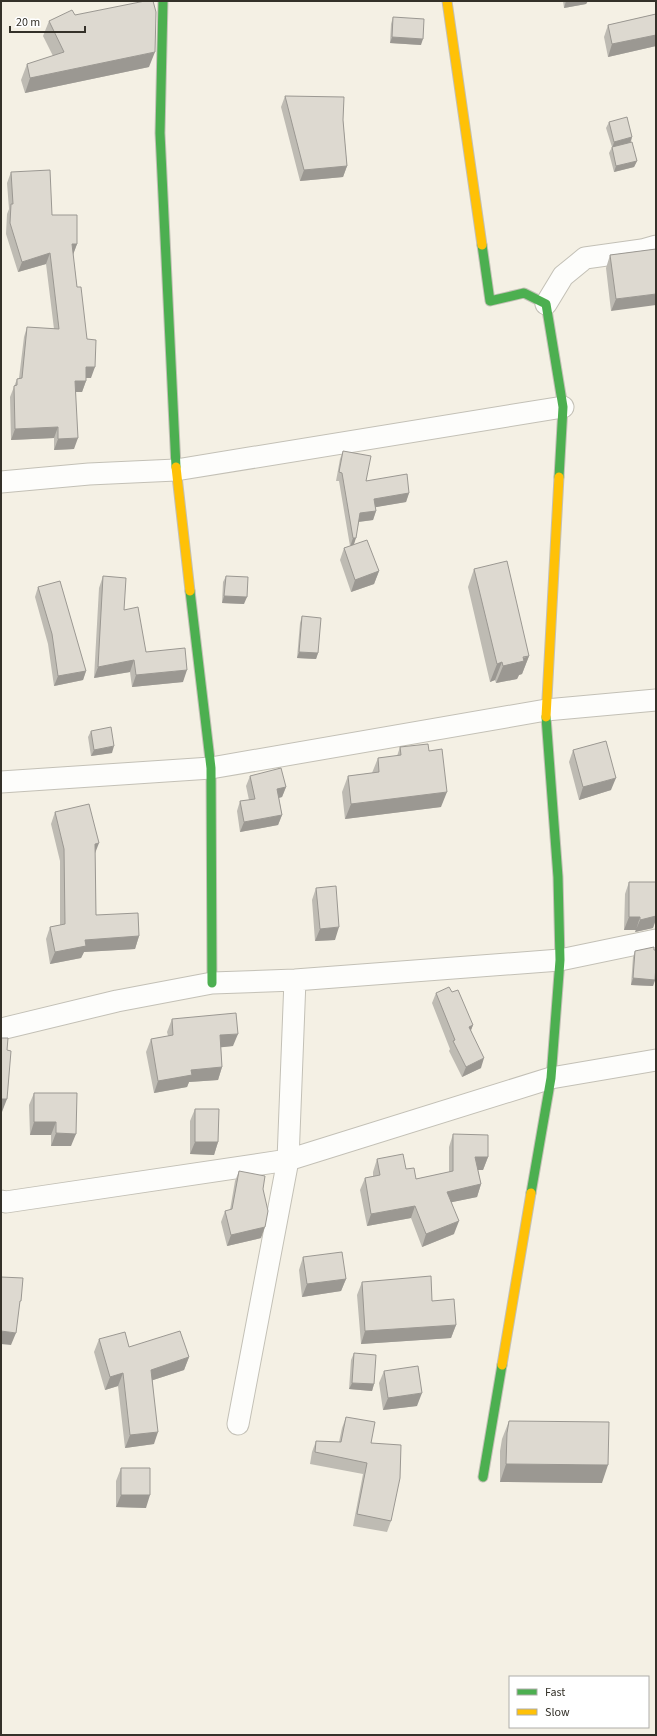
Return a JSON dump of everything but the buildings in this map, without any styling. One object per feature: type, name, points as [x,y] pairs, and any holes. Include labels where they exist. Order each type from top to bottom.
[{"type":"street","points":[[162,1],[160,133],[176,470],[211,768],[212,983]]},
{"type":"street","points":[[447,1],[490,301],[524,293],[563,276],[585,258],[656,246]]},
{"type":"street","points":[[483,1477],[551,1078],[560,960],[558,877],[546,710],[563,407],[546,304],[563,276]]},
{"type":"street","points":[[524,293],[546,304]]},
{"type":"street","points":[[1,482],[88,474],[176,470],[563,407]]},
{"type":"street","points":[[1,782],[211,768],[546,710],[656,700]]},
{"type":"street","points":[[1,1029],[117,1001],[212,983],[295,980],[560,960],[656,940]]},
{"type":"street","points":[[238,1424],[288,1160],[295,980]]},
{"type":"street","points":[[1,1201],[6,1202],[288,1160],[551,1078],[656,1060]]},
{"type":"traffic: fast","points":[[163,1],[160,133],[176,467]]},
{"type":"traffic: fast","points":[[482,245],[490,301],[524,293],[546,304],[563,407],[559,477]]},
{"type":"traffic: fast","points":[[190,591],[211,768],[212,983]]},
{"type":"traffic: fast","points":[[531,1193],[551,1078],[560,960],[558,877],[546,717]]},
{"type":"traffic: fast","points":[[483,1477],[502,1365]]},
{"type":"traffic: slow","points":[[447,1],[482,245]]},
{"type":"traffic: slow","points":[[176,467],[190,591]]},
{"type":"traffic: slow","points":[[546,717],[559,477]]},
{"type":"traffic: slow","points":[[502,1365],[531,1193]]}]
